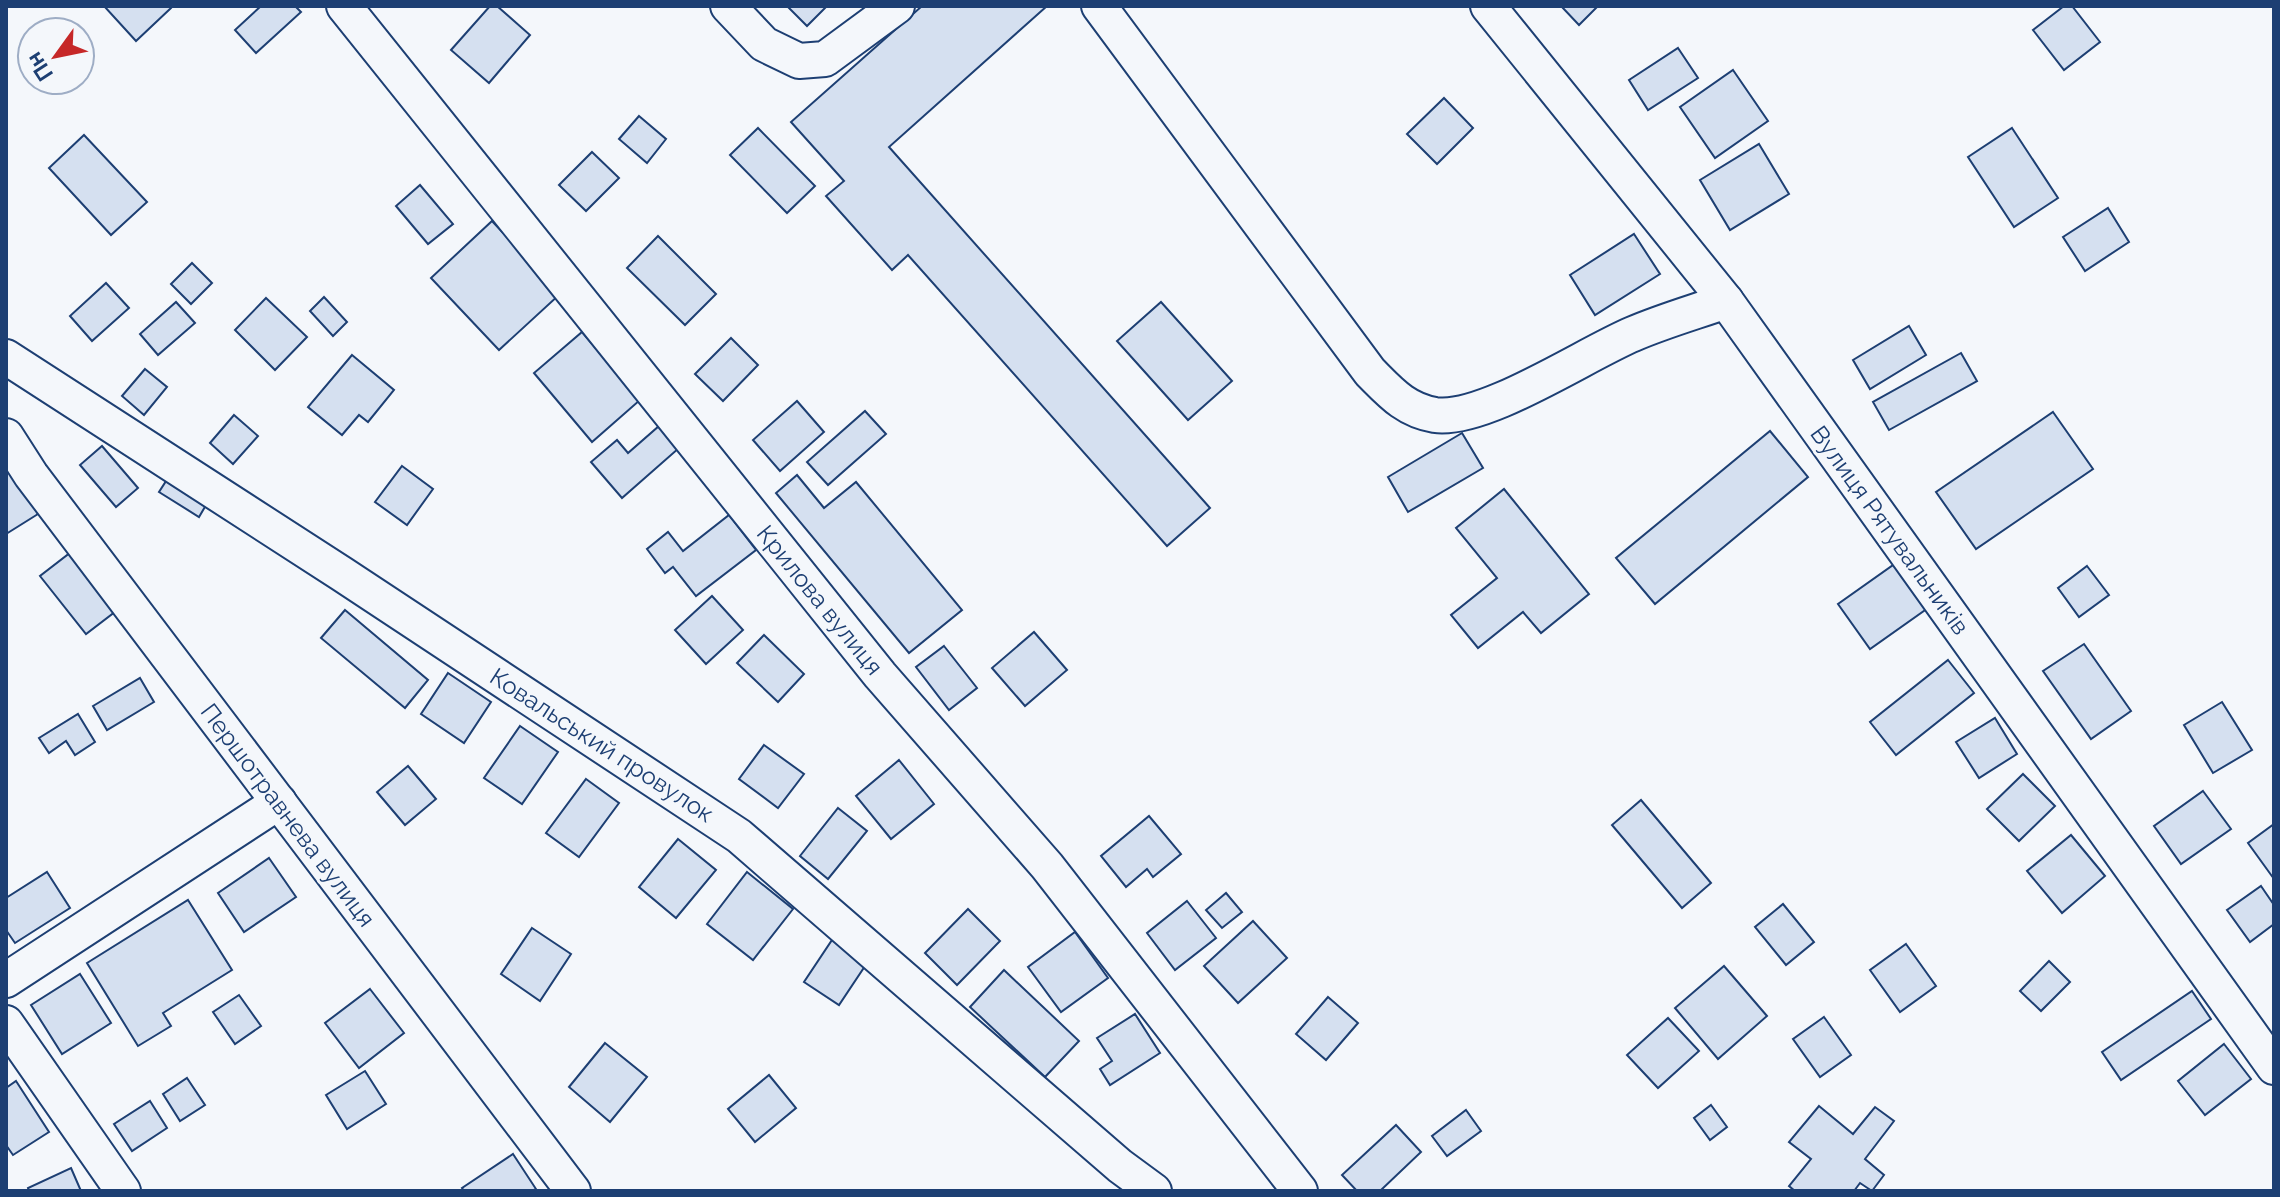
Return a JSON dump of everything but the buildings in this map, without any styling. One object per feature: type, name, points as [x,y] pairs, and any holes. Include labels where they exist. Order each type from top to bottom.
[{"type":"street","name":"Крилова вулиця","points":[[344,6],[880,675],[1047,866],[1284,1183]]},
{"type":"street","points":[[728,6],[764,44],[799,61],[825,59],[897,6]]},
{"type":"street","points":[[1099,6],[1370,372],[1402,404],[1435,415],[1462,415],[1506,398],[1633,333],[1726,301]]},
{"type":"street","name":"Вулиця Рятувальників","points":[[1488,6],[1726,301],[2274,1067]]},
{"type":"street","name":"Ковальський провулок","points":[[6,357],[739,836],[1120,1166],[1154,1191]]},
{"type":"street","name":"Першотравнева вулиця","points":[[6,436],[31,475],[573,1191]]},
{"type":"street","points":[[6,980],[279,802]]},
{"type":"street","points":[[6,1023],[123,1191]]}]
